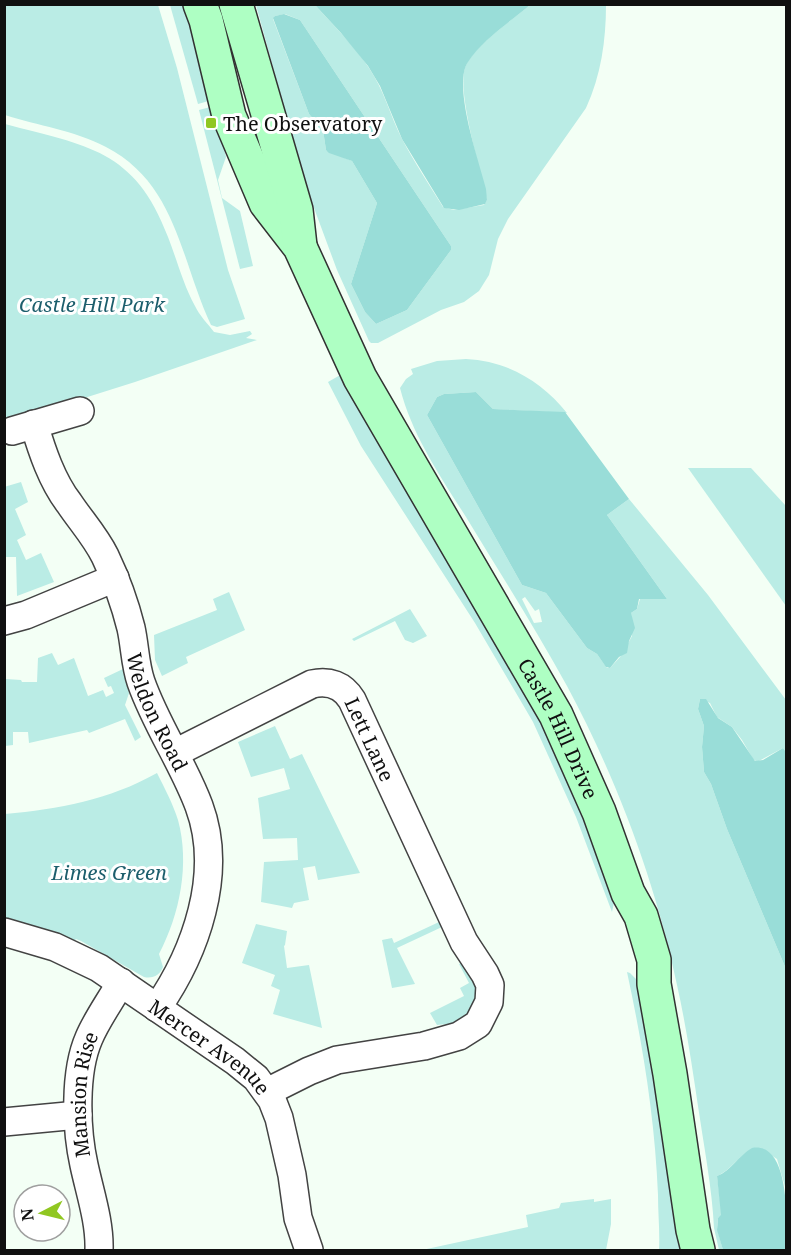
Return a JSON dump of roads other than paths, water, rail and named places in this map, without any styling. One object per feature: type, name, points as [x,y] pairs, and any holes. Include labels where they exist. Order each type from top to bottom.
[{"type":"street","name":"Castle Hill Drive","points":[[200,4],[229,116],[266,203],[300,248],[360,378],[556,715],[600,812],[628,893],[641,916],[654,960],[654,984],[698,1251]]},
{"type":"street","name":"Castle Hill Drive","points":[[236,4],[296,210],[300,248]]},
{"type":"street","name":"Weldon Road","points":[[80,411],[23,428],[68,503],[95,537],[115,578],[132,631],[142,684],[190,785],[204,821],[207,879],[203,904],[188,951],[175,979],[157,1008]]},
{"type":"street","points":[[4,621],[26,615],[115,578]]},
{"type":"street","name":"Lett Lane","points":[[175,753],[309,685],[325,682],[343,688],[355,708],[464,942],[489,981],[489,1002],[475,1028],[457,1037],[401,1050],[337,1060],[267,1092]]},
{"type":"street","name":"Mercer Avenue","points":[[4,932],[81,958],[121,982],[256,1078],[275,1107],[284,1134],[298,1218],[309,1251]]},
{"type":"street","name":"Mansion Rise","points":[[99,1251],[99,1231],[82,1152],[78,1115],[82,1065],[87,1045],[121,982]]},
{"type":"street","points":[[4,1122],[78,1115]]},
{"type":"place","name":"The Observatory","points":[[211,123]]},
{"type":"park label","name":"Castle Hill Park","points":[[92,304]]},
{"type":"park label","name":"Limes Green","points":[[109,872]]}]
